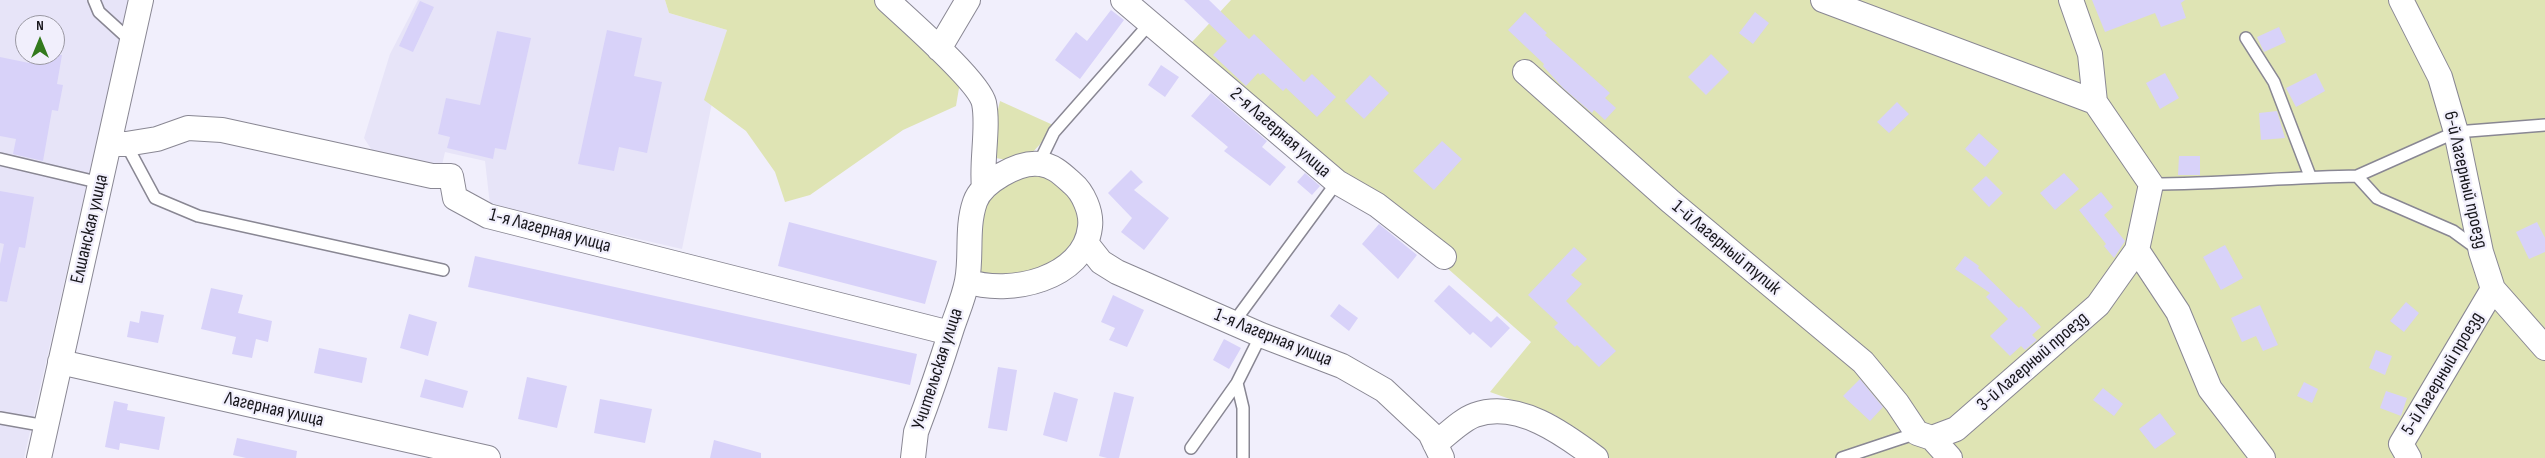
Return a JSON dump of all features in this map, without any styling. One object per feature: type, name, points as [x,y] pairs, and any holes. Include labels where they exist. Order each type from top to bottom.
[{"type":"street","name":"Елшанская улица","points":[[39,458],[101,183],[118,144],[132,42],[141,0]]},
{"type":"street","points":[[886,0],[939,49],[976,88],[984,102],[982,167],[984,188]]},
{"type":"street","points":[[939,49],[968,0]]},
{"type":"street","name":"2-я Лагерная улица","points":[[1123,0],[1337,182],[1377,205],[1444,257]]},
{"type":"street","points":[[1823,0],[2095,102]]},
{"type":"street","points":[[2071,0],[2090,54],[2095,102],[2150,184],[2137,250],[2178,312],[2210,389],[2263,458]]},
{"type":"street","name":"6-й Лагерный проезд","points":[[2401,0],[2440,77],[2456,132],[2481,252],[2493,289],[2545,348]]},
{"type":"street","name":"1-й Лагерный тупик","points":[[1525,72],[1670,202],[1863,362],[1925,436]]},
{"type":"street","name":"1-я Лагерная улица","points":[[118,144],[157,139],[188,128],[222,130],[432,176],[451,176],[455,198],[488,216],[950,333]]},
{"type":"street","points":[[1039,163],[1050,166],[1077,187],[1087,205],[1091,225],[1086,243],[1079,255],[1066,267],[1014,286],[998,286],[967,281],[971,224],[975,201],[984,188],[1010,169],[1039,163]]},
{"type":"street","name":"1-я Лагерная улица","points":[[1086,243],[1101,262],[1116,272],[1261,335],[1342,366],[1384,390],[1430,433],[1438,451]]},
{"type":"street","name":"3-й Лагерный проезд","points":[[1925,436],[1956,429],[2098,305],[2137,250]]},
{"type":"street","name":"Учительская улица","points":[[913,458],[916,432],[967,281]]},
{"type":"street","name":"5-й Лагерный проезд","points":[[2409,458],[2401,444],[2493,289]]},
{"type":"street","name":"Лагерная улица","points":[[60,362],[488,458]]},
{"type":"street","points":[[1438,451],[1474,415],[1495,411],[1526,416],[1575,442],[1596,458]]},
{"type":"street","points":[[1925,436],[1950,458]]},
{"type":"lane","points":[[94,0],[99,12],[132,42]]},
{"type":"lane","points":[[1039,163],[1054,132],[1151,22]]},
{"type":"lane","points":[[2246,38],[2274,82],[2310,176]]},
{"type":"lane","points":[[2150,184],[2206,184],[2310,176],[2357,176],[2456,132],[2545,126]]},
{"type":"lane","points":[[118,144],[155,198],[198,216],[443,270]]},
{"type":"lane","points":[[0,159],[101,183]]},
{"type":"lane","points":[[2357,176],[2377,198],[2453,231],[2481,252]]},
{"type":"lane","points":[[1234,322],[1337,182]]},
{"type":"lane","points":[[1191,448],[1237,383],[1261,335]]},
{"type":"lane","points":[[1237,383],[1243,408],[1244,458]]},
{"type":"lane","points":[[0,418],[46,426]]},
{"type":"lane","points":[[1842,458],[1925,436]]},
{"type":"shaded area","points":[[0,0],[129,0],[24,458],[0,458]]},
{"type":"shaded area","points":[[418,0],[665,0],[669,13],[727,30],[682,249],[490,205],[485,161],[445,152],[442,165],[384,157],[373,152],[364,138],[390,54]]},
{"type":"green space","points":[[665,0],[880,0],[960,82],[956,106],[903,130],[810,195],[785,202],[775,172],[746,131],[704,100],[727,30],[669,13]]},
{"type":"green space","points":[[1231,0],[2545,0],[2545,458],[1608,458],[1555,415],[1490,392],[1531,342],[1446,267],[1181,54]]},
{"type":"green space","points":[[1000,101],[1053,125],[1042,142],[1030,154],[1024,157],[1007,160],[996,158],[996,118]]},
{"type":"green space","points":[[1032,171],[1057,178],[1083,208],[1081,239],[1050,266],[1003,279],[981,273],[976,265],[983,203],[998,187]]},
{"type":"building","points":[[1184,0],[1209,0],[1249,39],[1254,34],[1304,82],[1312,74],[1336,97],[1317,117],[1286,88],[1283,91],[1263,73],[1260,75],[1258,73],[1246,86],[1213,55],[1227,41]]},
{"type":"building","points":[[2092,0],[2185,0],[2181,3],[2186,18],[2161,27],[2155,13],[2105,32]]},
{"type":"building","points":[[420,1],[434,7],[413,52],[399,46]]},
{"type":"building","points":[[1111,10],[1124,20],[1080,79],[1055,60],[1076,32],[1087,41]]},
{"type":"building","points":[[1525,12],[1547,33],[1545,35],[1610,93],[1605,98],[1616,108],[1605,120],[1594,110],[1592,113],[1563,88],[1543,66],[1544,64],[1508,30]]},
{"type":"building","points":[[1755,12],[1769,23],[1753,44],[1739,33]]},
{"type":"building","points":[[2279,27],[2286,42],[2264,52],[2257,37]]},
{"type":"building","points":[[607,30],[642,38],[634,76],[662,82],[647,153],[619,147],[614,171],[578,164]]},
{"type":"building","points":[[497,31],[531,38],[506,150],[495,148],[493,159],[447,148],[450,137],[438,134],[446,98],[480,105]]},
{"type":"building","points":[[1711,54],[1729,72],[1706,95],[1688,77]]},
{"type":"building","points":[[0,57],[15,60],[15,65],[60,65],[57,84],[63,85],[58,111],[52,110],[43,161],[13,154],[16,139],[0,136]]},
{"type":"building","points":[[1161,65],[1179,77],[1165,97],[1148,85]]},
{"type":"building","points":[[2165,73],[2179,98],[2160,109],[2146,83]]},
{"type":"building","points":[[2316,73],[2325,91],[2296,107],[2286,88]]},
{"type":"building","points":[[1370,75],[1389,93],[1364,119],[1345,101]]},
{"type":"building","points":[[1211,93],[1267,141],[1262,147],[1286,167],[1270,186],[1224,151],[1228,147],[1191,116]]},
{"type":"building","points":[[1897,102],[1909,114],[1889,133],[1877,122]]},
{"type":"building","points":[[2277,111],[2285,138],[2261,140],[2259,113]]},
{"type":"building","points":[[1979,133],[1999,151],[1985,167],[1965,149]]},
{"type":"building","points":[[1442,141],[1462,159],[1434,190],[1413,171]]},
{"type":"building","points":[[2179,156],[2200,156],[2200,175],[2178,175]]},
{"type":"building","points":[[1131,170],[1143,182],[1134,190],[1169,218],[1144,250],[1121,232],[1132,218],[1108,193]]},
{"type":"building","points":[[1305,173],[1320,186],[1312,195],[1297,182]]},
{"type":"building","points":[[2064,173],[2079,189],[2055,210],[2040,193]]},
{"type":"building","points":[[1986,176],[2003,193],[1989,207],[1972,189]]},
{"type":"building","points":[[0,191],[34,197],[25,248],[19,247],[7,302],[0,301],[0,264],[4,244],[0,243]]},
{"type":"building","points":[[2101,192],[2113,207],[2104,215],[2125,241],[2114,258],[2104,246],[2106,244],[2079,210]]},
{"type":"building","points":[[789,222],[937,261],[925,304],[778,266]]},
{"type":"building","points":[[2537,222],[2545,238],[2545,252],[2529,259],[2516,232]]},
{"type":"building","points":[[1379,224],[1417,255],[1398,279],[1362,244]]},
{"type":"building","points":[[2225,245],[2243,278],[2221,290],[2203,257]]},
{"type":"building","points":[[1574,247],[1587,259],[1571,275],[1582,284],[1566,301],[1616,351],[1599,367],[1577,345],[1575,347],[1554,327],[1558,323],[1528,295]]},
{"type":"building","points":[[475,256],[917,354],[910,385],[468,287]]},
{"type":"building","points":[[1965,256],[1979,266],[1978,268],[2019,308],[2021,306],[2041,327],[2032,335],[2037,340],[2025,350],[2021,346],[2010,356],[1990,336],[2008,319],[1986,297],[1990,293],[1955,269]]},
{"type":"building","points":[[1449,285],[1491,322],[1497,316],[1510,328],[1491,348],[1473,332],[1470,335],[1434,301]]},
{"type":"building","points":[[211,288],[243,295],[238,313],[272,321],[268,342],[256,339],[252,358],[232,354],[236,337],[201,329]]},
{"type":"building","points":[[1113,295],[1144,310],[1127,347],[1109,340],[1115,328],[1101,322]]},
{"type":"building","points":[[2406,302],[2419,313],[2404,332],[2390,321]]},
{"type":"building","points":[[1339,304],[1358,318],[1349,331],[1330,316]]},
{"type":"building","points":[[2260,305],[2278,345],[2263,351],[2256,336],[2242,342],[2231,318]]},
{"type":"building","points":[[141,311],[164,315],[158,343],[127,337],[130,321],[139,323]]},
{"type":"building","points":[[409,314],[437,322],[428,356],[400,348]]},
{"type":"building","points":[[1224,339],[1241,348],[1229,369],[1213,360]]},
{"type":"building","points":[[319,348],[367,358],[362,383],[314,373]]},
{"type":"building","points":[[2376,350],[2392,356],[2385,375],[2369,368]]},
{"type":"building","points":[[998,367],[1017,370],[1007,431],[988,428]]},
{"type":"building","points":[[527,377],[567,386],[557,428],[518,419]]},
{"type":"building","points":[[425,379],[468,391],[463,408],[420,397]]},
{"type":"building","points":[[1860,379],[1883,407],[1870,421],[1843,396]]},
{"type":"building","points":[[2304,382],[2318,389],[2312,403],[2297,396]]},
{"type":"building","points":[[2103,388],[2123,404],[2114,416],[2093,400]]},
{"type":"building","points":[[2386,391],[2407,398],[2401,416],[2380,408]]},
{"type":"building","points":[[1054,392],[1078,399],[1067,442],[1043,435]]},
{"type":"building","points":[[1114,392],[1134,397],[1119,458],[1107,458],[1099,456]]},
{"type":"building","points":[[600,399],[652,409],[645,443],[594,433]]},
{"type":"building","points":[[114,401],[128,404],[127,410],[165,417],[159,450],[120,443],[119,450],[105,447]]},
{"type":"building","points":[[2160,413],[2176,434],[2155,449],[2139,429]]},
{"type":"building","points":[[237,438],[297,451],[296,458],[246,458],[233,455]]},
{"type":"building","points":[[714,440],[761,453],[761,458],[710,458]]}]
